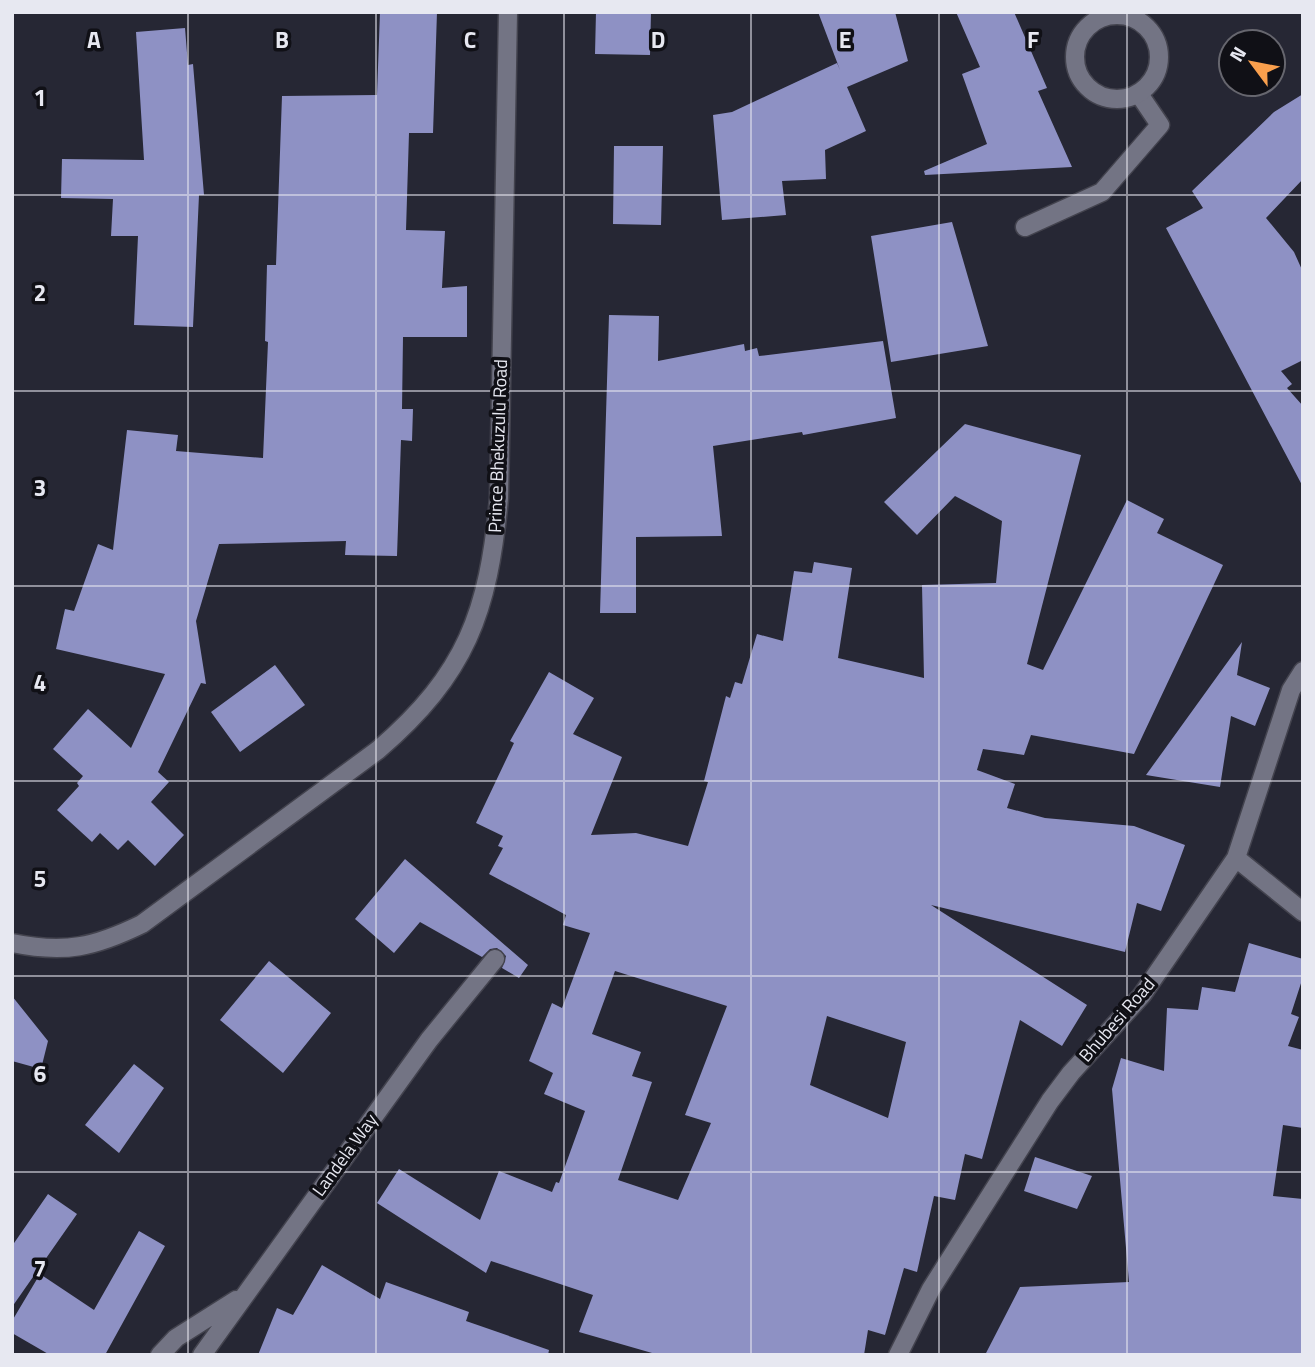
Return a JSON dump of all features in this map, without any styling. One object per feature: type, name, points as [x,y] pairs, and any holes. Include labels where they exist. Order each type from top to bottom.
[{"type":"street","name":"Prince Bhekuzulu Road","points":[[12,943],[71,949],[104,942],[142,924],[378,750],[415,718],[438,692],[464,650],[480,606],[494,553],[499,498],[508,12]]},
{"type":"street","points":[[1097,16],[1134,18],[1149,30],[1158,46],[1159,64],[1152,82],[1139,94],[1120,99],[1101,97],[1086,86],[1076,69],[1075,49],[1083,32],[1097,16]]},
{"type":"street","points":[[1025,227],[1102,192],[1160,125],[1139,94]]},
{"type":"street","name":"Bhubesi Road","points":[[898,1355],[931,1289],[1050,1101],[1071,1073],[1142,995],[1236,858],[1291,690],[1303,671]]},
{"type":"street","points":[[1236,858],[1303,912]]},
{"type":"street","name":"Landela Way","points":[[202,1355],[429,1040],[495,959]]},
{"type":"street","points":[[160,1355],[176,1338],[245,1294]]},
{"type":"building","points":[[380,12],[437,12],[433,133],[409,133],[406,230],[445,231],[442,288],[467,286],[467,337],[403,337],[402,409],[413,409],[412,441],[401,440],[397,556],[345,555],[346,541],[219,544],[196,621],[206,684],[201,683],[158,772],[169,782],[151,802],[184,835],[155,866],[128,840],[118,850],[100,833],[92,842],[57,810],[79,786],[77,783],[83,776],[53,749],[88,709],[131,748],[165,674],[56,649],[65,609],[74,611],[98,544],[113,550],[127,430],[178,435],[176,451],[263,458],[268,342],[265,341],[267,265],[276,265],[282,96],[377,95]]},
{"type":"building","points":[[596,12],[651,12],[650,55],[595,54]]},
{"type":"building","points":[[818,12],[895,12],[908,61],[847,87],[866,131],[825,150],[826,179],[782,181],[786,215],[722,220],[713,115],[732,112],[837,63],[840,70]]},
{"type":"building","points":[[956,12],[1014,12],[1047,88],[1038,91],[1072,167],[925,175],[924,171],[987,144],[962,74],[980,67]]},
{"type":"building","points":[[185,28],[188,65],[193,64],[204,195],[199,195],[193,327],[134,325],[138,236],[111,236],[113,199],[61,198],[62,159],[144,160],[136,32]]},
{"type":"building","points":[[1303,94],[1303,179],[1266,218],[1294,252],[1303,272],[1303,360],[1281,371],[1292,384],[1287,388],[1303,406],[1303,487],[1166,228],[1203,208],[1192,191],[1274,112]]},
{"type":"building","points":[[614,146],[663,146],[661,225],[613,224]]},
{"type":"building","points":[[952,222],[988,346],[891,362],[871,236]]},
{"type":"building","points":[[609,315],[659,316],[658,361],[744,344],[745,351],[757,348],[759,356],[883,341],[896,418],[803,435],[802,432],[713,446],[722,536],[636,537],[636,613],[600,613]]},
{"type":"building","points":[[965,424],[1081,455],[1027,664],[1043,670],[1127,500],[1164,519],[1157,533],[1223,565],[1134,754],[1031,735],[1024,755],[983,749],[977,770],[1015,784],[1007,808],[1045,818],[1134,826],[1185,845],[1161,911],[1137,903],[1125,952],[931,905],[1087,1005],[1062,1046],[1020,1020],[982,1159],[965,1154],[955,1200],[934,1196],[917,1272],[904,1268],[885,1335],[868,1330],[864,1355],[659,1355],[579,1332],[593,1295],[491,1261],[486,1273],[377,1203],[399,1169],[480,1220],[499,1171],[552,1192],[556,1182],[559,1183],[585,1111],[544,1094],[553,1073],[529,1061],[552,1003],[562,1008],[590,933],[563,925],[566,915],[489,874],[503,848],[498,846],[503,836],[476,823],[514,743],[510,741],[549,672],[594,698],[573,734],[622,757],[591,835],[636,833],[688,846],[708,782],[704,781],[726,696],[730,698],[735,682],[742,684],[757,634],[783,641],[794,571],[812,573],[814,562],[852,568],[838,658],[924,678],[922,585],[996,583],[1002,521],[955,496],[917,535],[884,502]],"holes":[[[615,971],[727,1006],[685,1115],[711,1123],[678,1200],[618,1180],[652,1082],[632,1076],[641,1052],[592,1034]],[[827,1016],[906,1042],[888,1118],[810,1085]]]},
{"type":"building","points":[[1242,642],[1237,675],[1270,688],[1255,726],[1231,716],[1220,787],[1146,775]]},
{"type":"building","points":[[275,665],[305,705],[240,752],[211,712]]},
{"type":"building","points":[[405,859],[528,965],[519,978],[502,968],[506,956],[497,948],[490,949],[482,957],[420,922],[394,953],[355,919]]},
{"type":"building","points":[[1249,943],[1303,959],[1303,977],[1291,1014],[1299,1017],[1288,1046],[1303,1050],[1303,1128],[1283,1125],[1273,1196],[1303,1199],[1303,1355],[985,1355],[1020,1287],[1129,1282],[1112,1089],[1121,1058],[1164,1071],[1167,1008],[1198,1010],[1202,987],[1235,992]]},
{"type":"building","points":[[269,961],[331,1013],[283,1073],[220,1020]]},
{"type":"building","points":[[12,996],[48,1041],[41,1069],[12,1061]]},
{"type":"building","points":[[134,1064],[164,1088],[119,1153],[85,1125]]},
{"type":"building","points":[[1035,1157],[1092,1176],[1077,1209],[1024,1191]]},
{"type":"building","points":[[48,1194],[77,1214],[12,1307],[12,1246]]},
{"type":"building","points":[[139,1231],[165,1246],[105,1355],[50,1355],[12,1333],[12,1321],[40,1274],[94,1310]]},
{"type":"building","points":[[322,1265],[380,1299],[386,1282],[469,1312],[466,1321],[549,1350],[548,1355],[258,1355],[277,1308],[293,1315]]}]
